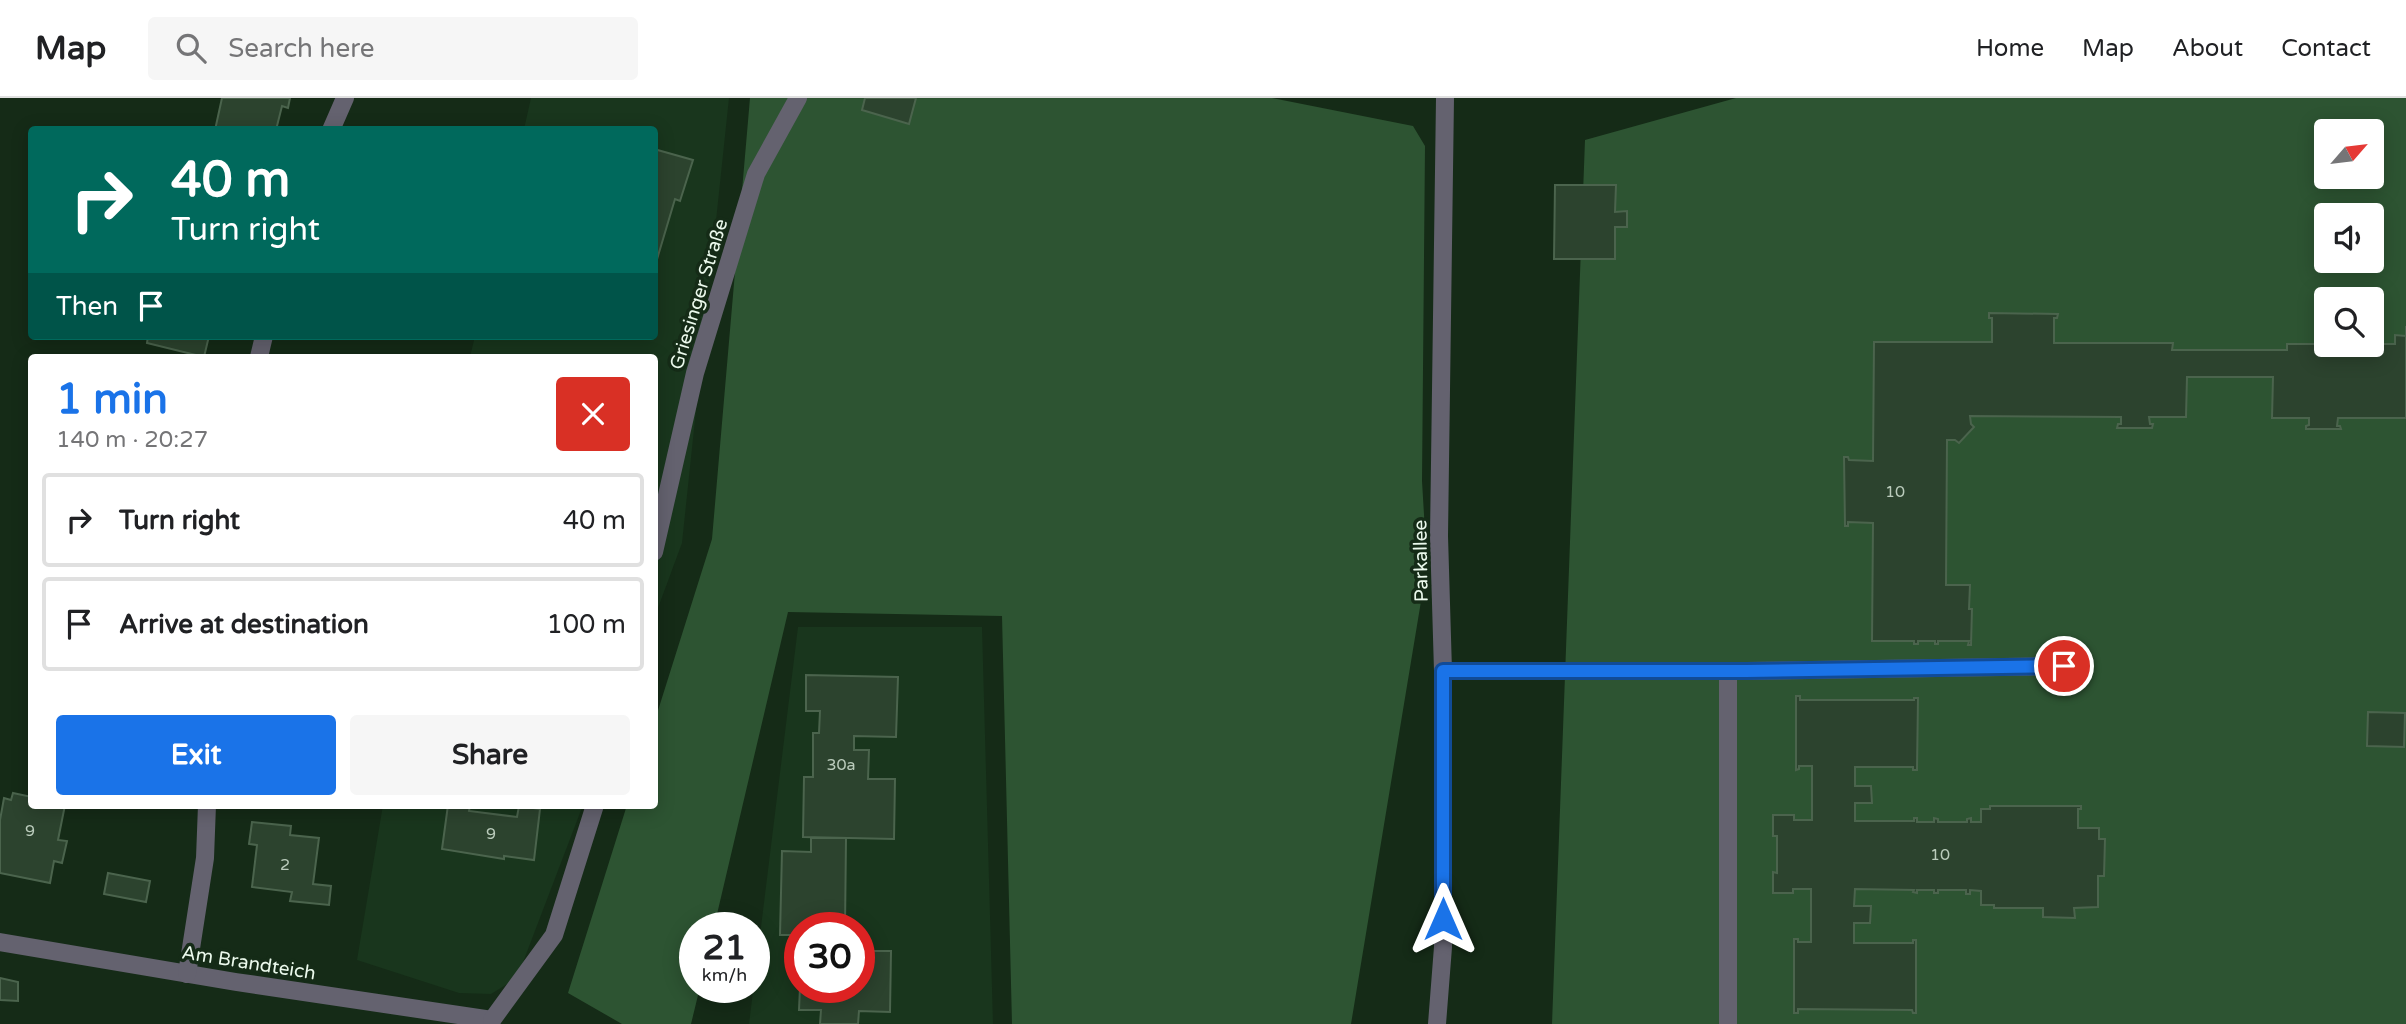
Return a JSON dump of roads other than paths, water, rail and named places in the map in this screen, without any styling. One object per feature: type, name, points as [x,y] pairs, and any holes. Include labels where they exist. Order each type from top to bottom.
[{"type":"street","points":[[333,126],[345,98]]},
{"type":"street","name":"Griesinger Straße","points":[[658,535],[695,373],[756,174],[798,98]]},
{"type":"street","name":"Parkallee","points":[[1437,1024],[1443,947],[1443,671],[1439,536],[1445,98]]},
{"type":"street","points":[[1443,671],[1728,671],[2064,666]]},
{"type":"street","points":[[1728,671],[1728,1024]]},
{"type":"street","points":[[187,974],[205,858],[207,809]]},
{"type":"street","points":[[494,1022],[554,935],[594,809]]},
{"type":"street","name":"Am Brandteich","points":[[0,942],[494,1022]]}]
